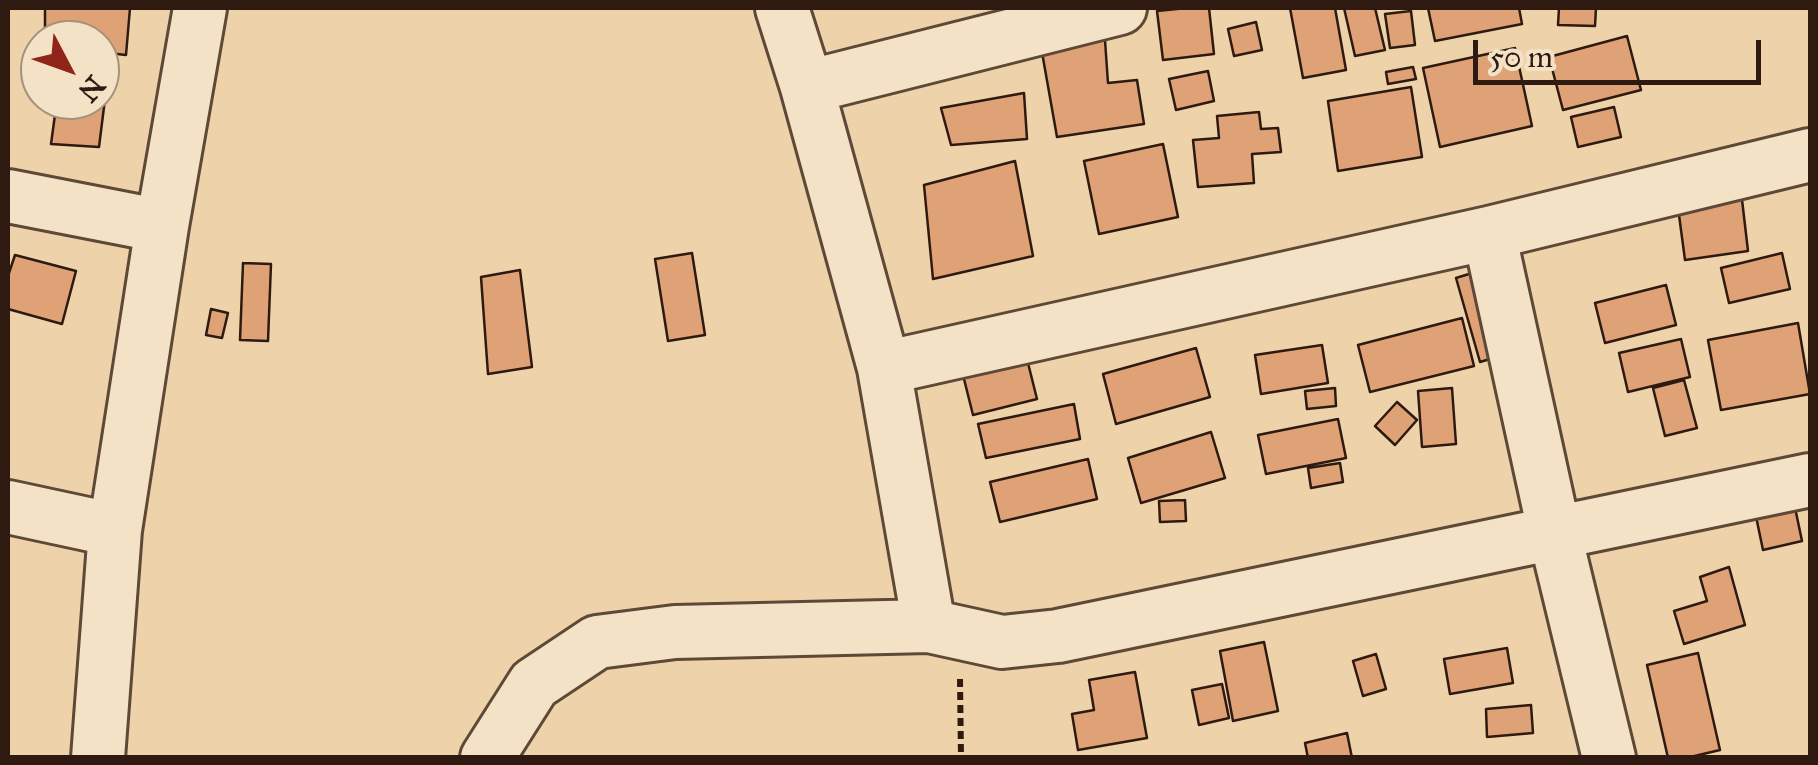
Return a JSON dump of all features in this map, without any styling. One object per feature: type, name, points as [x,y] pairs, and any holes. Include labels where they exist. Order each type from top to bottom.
[{"type":"street","points":[[98,758],[115,530],[200,8]]},
{"type":"street","points":[[782,8],[884,368],[944,629]]},
{"type":"street","points":[[807,87],[1120,8]]},
{"type":"street","points":[[884,368],[1489,234],[1810,155]]},
{"type":"street","points":[[8,196],[162,226]]},
{"type":"street","points":[[1489,234],[1609,758]]},
{"type":"street","points":[[487,758],[534,684],[597,642],[675,632],[944,629],[1002,642],[1058,636],[1810,480]]},
{"type":"street","points":[[8,507],[115,530]]},
{"type":"path","points":[[944,629],[962,758]]},
{"type":"building","points":[[45,8],[130,8],[126,55],[120,54],[120,20],[45,20]]},
{"type":"building","points":[[1209,8],[1214,54],[1163,60],[1157,11]]},
{"type":"building","points":[[1290,8],[1335,8],[1346,70],[1303,78]]},
{"type":"building","points":[[1344,8],[1375,8],[1385,50],[1355,56]]},
{"type":"building","points":[[1428,8],[1519,8],[1522,24],[1435,41]]},
{"type":"building","points":[[1559,8],[1596,8],[1595,26],[1558,25]]},
{"type":"building","points":[[1411,11],[1415,45],[1390,48],[1385,14]]},
{"type":"building","points":[[1256,22],[1262,50],[1234,56],[1228,29]]},
{"type":"building","points":[[1104,26],[1108,83],[1137,80],[1144,124],[1057,137],[1040,41]]},
{"type":"building","points":[[1627,36],[1641,90],[1563,110],[1549,57]]},
{"type":"building","points":[[1515,48],[1532,126],[1440,147],[1423,68]]},
{"type":"building","points":[[1413,67],[1416,79],[1388,84],[1386,72]]},
{"type":"building","points":[[1208,71],[1214,101],[1176,110],[1169,79]]},
{"type":"building","points":[[1411,87],[1422,157],[1338,171],[1328,101]]},
{"type":"building","points":[[1024,93],[1027,139],[951,145],[941,108]]},
{"type":"building","points":[[1614,107],[1621,137],[1578,147],[1571,117]]},
{"type":"building","points":[[1259,112],[1261,129],[1278,128],[1281,152],[1252,154],[1254,183],[1198,187],[1193,140],[1219,138],[1217,116]]},
{"type":"building","points":[[54,120],[102,120],[99,147],[51,144]]},
{"type":"building","points":[[1163,144],[1178,217],[1099,234],[1084,161]]},
{"type":"building","points":[[1015,161],[1033,256],[933,279],[924,185]]},
{"type":"building","points":[[1741,191],[1748,251],[1685,260],[1677,200]]},
{"type":"building","points":[[692,253],[705,335],[668,341],[655,259]]},
{"type":"building","points":[[1782,253],[1790,289],[1729,303],[1721,268]]},
{"type":"building","points":[[15,255],[76,271],[62,324],[8,309],[8,276]]},
{"type":"building","points":[[243,263],[271,264],[268,341],[240,340]]},
{"type":"building","points":[[1485,269],[1510,353],[1480,362],[1456,278]]},
{"type":"building","points":[[520,270],[532,367],[488,374],[481,277]]},
{"type":"building","points":[[1666,285],[1676,325],[1605,343],[1595,303]]},
{"type":"building","points":[[211,309],[228,313],[222,338],[206,335]]},
{"type":"building","points":[[1462,318],[1474,366],[1370,392],[1358,345]]},
{"type":"building","points":[[1798,323],[1810,394],[1721,410],[1708,340]]},
{"type":"building","points":[[1681,339],[1690,377],[1628,392],[1619,353]]},
{"type":"building","points":[[1023,343],[1037,399],[973,415],[959,359]]},
{"type":"building","points":[[1322,345],[1328,383],[1261,394],[1255,355]]},
{"type":"building","points":[[1196,348],[1210,397],[1116,424],[1103,374]]},
{"type":"building","points":[[1684,380],[1697,428],[1665,436],[1653,388]]},
{"type":"building","points":[[1335,388],[1336,406],[1307,409],[1305,391]]},
{"type":"building","points":[[1452,388],[1456,444],[1422,447],[1418,391]]},
{"type":"building","points":[[1397,402],[1417,420],[1395,445],[1375,426]]},
{"type":"building","points":[[1074,404],[1080,439],[986,458],[978,424]]},
{"type":"building","points":[[1338,419],[1346,458],[1266,474],[1258,435]]},
{"type":"building","points":[[1211,432],[1225,478],[1141,503],[1128,458]]},
{"type":"building","points":[[1088,459],[1097,499],[1000,522],[990,482]]},
{"type":"building","points":[[1340,463],[1343,482],[1311,488],[1308,468]]},
{"type":"building","points":[[1793,498],[1802,541],[1763,550],[1754,507]]},
{"type":"building","points":[[1185,500],[1186,521],[1160,522],[1159,501]]},
{"type":"building","points":[[1729,567],[1745,625],[1684,644],[1674,611],[1707,601],[1700,577]]},
{"type":"building","points":[[1264,642],[1278,711],[1233,721],[1220,651]]},
{"type":"building","points":[[1507,648],[1513,683],[1450,694],[1444,659]]},
{"type":"building","points":[[1698,653],[1720,750],[1668,758],[1647,665]]},
{"type":"building","points":[[1376,654],[1386,689],[1363,696],[1353,661]]},
{"type":"building","points":[[1135,672],[1147,738],[1078,750],[1072,714],[1094,710],[1089,680]]},
{"type":"building","points":[[1222,684],[1229,718],[1199,725],[1192,690]]},
{"type":"building","points":[[1531,705],[1533,733],[1487,737],[1486,709]]},
{"type":"building","points":[[1347,733],[1352,758],[1308,758],[1305,743]]}]
